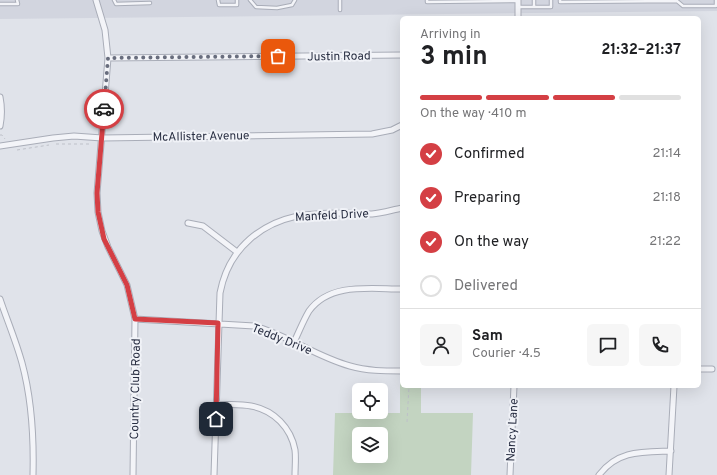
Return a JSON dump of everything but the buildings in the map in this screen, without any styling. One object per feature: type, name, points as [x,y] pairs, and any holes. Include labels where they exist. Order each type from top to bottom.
[{"type":"street","name":"Country Club Road","points":[[96,0],[105,30],[108,58],[97,193],[99,221],[108,247],[127,285],[135,319],[133,475]]},
{"type":"street","points":[[518,0],[518,16]]},
{"type":"street","name":"Justin Road","points":[[108,58],[400,55]]},
{"type":"street","points":[[0,97],[2,105],[0,126]]},
{"type":"street","name":"McAllister Avenue","points":[[0,146],[74,136],[102,138],[372,134],[387,131],[400,126]]},
{"type":"street","name":"Manfeld Drive","points":[[214,475],[220,293],[231,262],[237,252],[253,236],[272,223],[292,216],[311,214],[371,214],[400,208]]},
{"type":"street","points":[[188,223],[203,226],[237,252]]},
{"type":"street","points":[[294,342],[310,310],[325,297],[342,290],[400,289]]},
{"type":"street","points":[[0,299],[22,361],[28,386],[33,428],[33,475]]},
{"type":"street","name":"Teddy Drive","points":[[135,319],[254,326],[270,331],[348,366],[363,369],[400,371]]},
{"type":"street","points":[[701,369],[712,369]]},
{"type":"street","name":"Nancy Lane","points":[[510,475],[514,388]]},
{"type":"street","points":[[670,475],[674,388]]},
{"type":"street","points":[[217,404],[251,406],[274,415],[286,427],[290,434],[295,451],[295,475]]},
{"type":"street","points":[[599,475],[615,460],[632,453],[671,451]]},
{"type":"lane","points":[[0,4],[18,4],[18,0]]},
{"type":"lane","points":[[114,0],[116,4],[150,3]]},
{"type":"lane","points":[[218,0],[219,5],[237,4],[237,0]]},
{"type":"lane","points":[[250,0],[256,7],[277,8],[292,5],[295,0]]},
{"type":"lane","points":[[340,0],[340,10]]},
{"type":"lane","points":[[427,0],[427,2],[518,0]]},
{"type":"lane","points":[[534,0],[534,8]]},
{"type":"lane","points":[[518,8],[551,7],[551,0]]},
{"type":"lane","points":[[560,0],[560,2],[677,1],[683,6],[716,6],[716,0]]},
{"type":"path","points":[[10,150],[54,144],[94,144],[102,138]]},
{"type":"path","points":[[406,422],[409,388]]},
{"type":"shaded area","points":[[0,0],[717,0],[717,11],[0,19]]},
{"type":"green space","points":[[400,388],[421,388],[421,413],[473,413],[471,475],[333,475],[335,413],[352,413],[352,419],[388,419],[388,413],[400,413]]},
{"type":"way so far","points":[[104,109],[108,58],[278,56]]},
{"type":"route","points":[[104,109],[97,193],[99,221],[104,239],[127,285],[135,319],[218,323],[216,419]]}]
